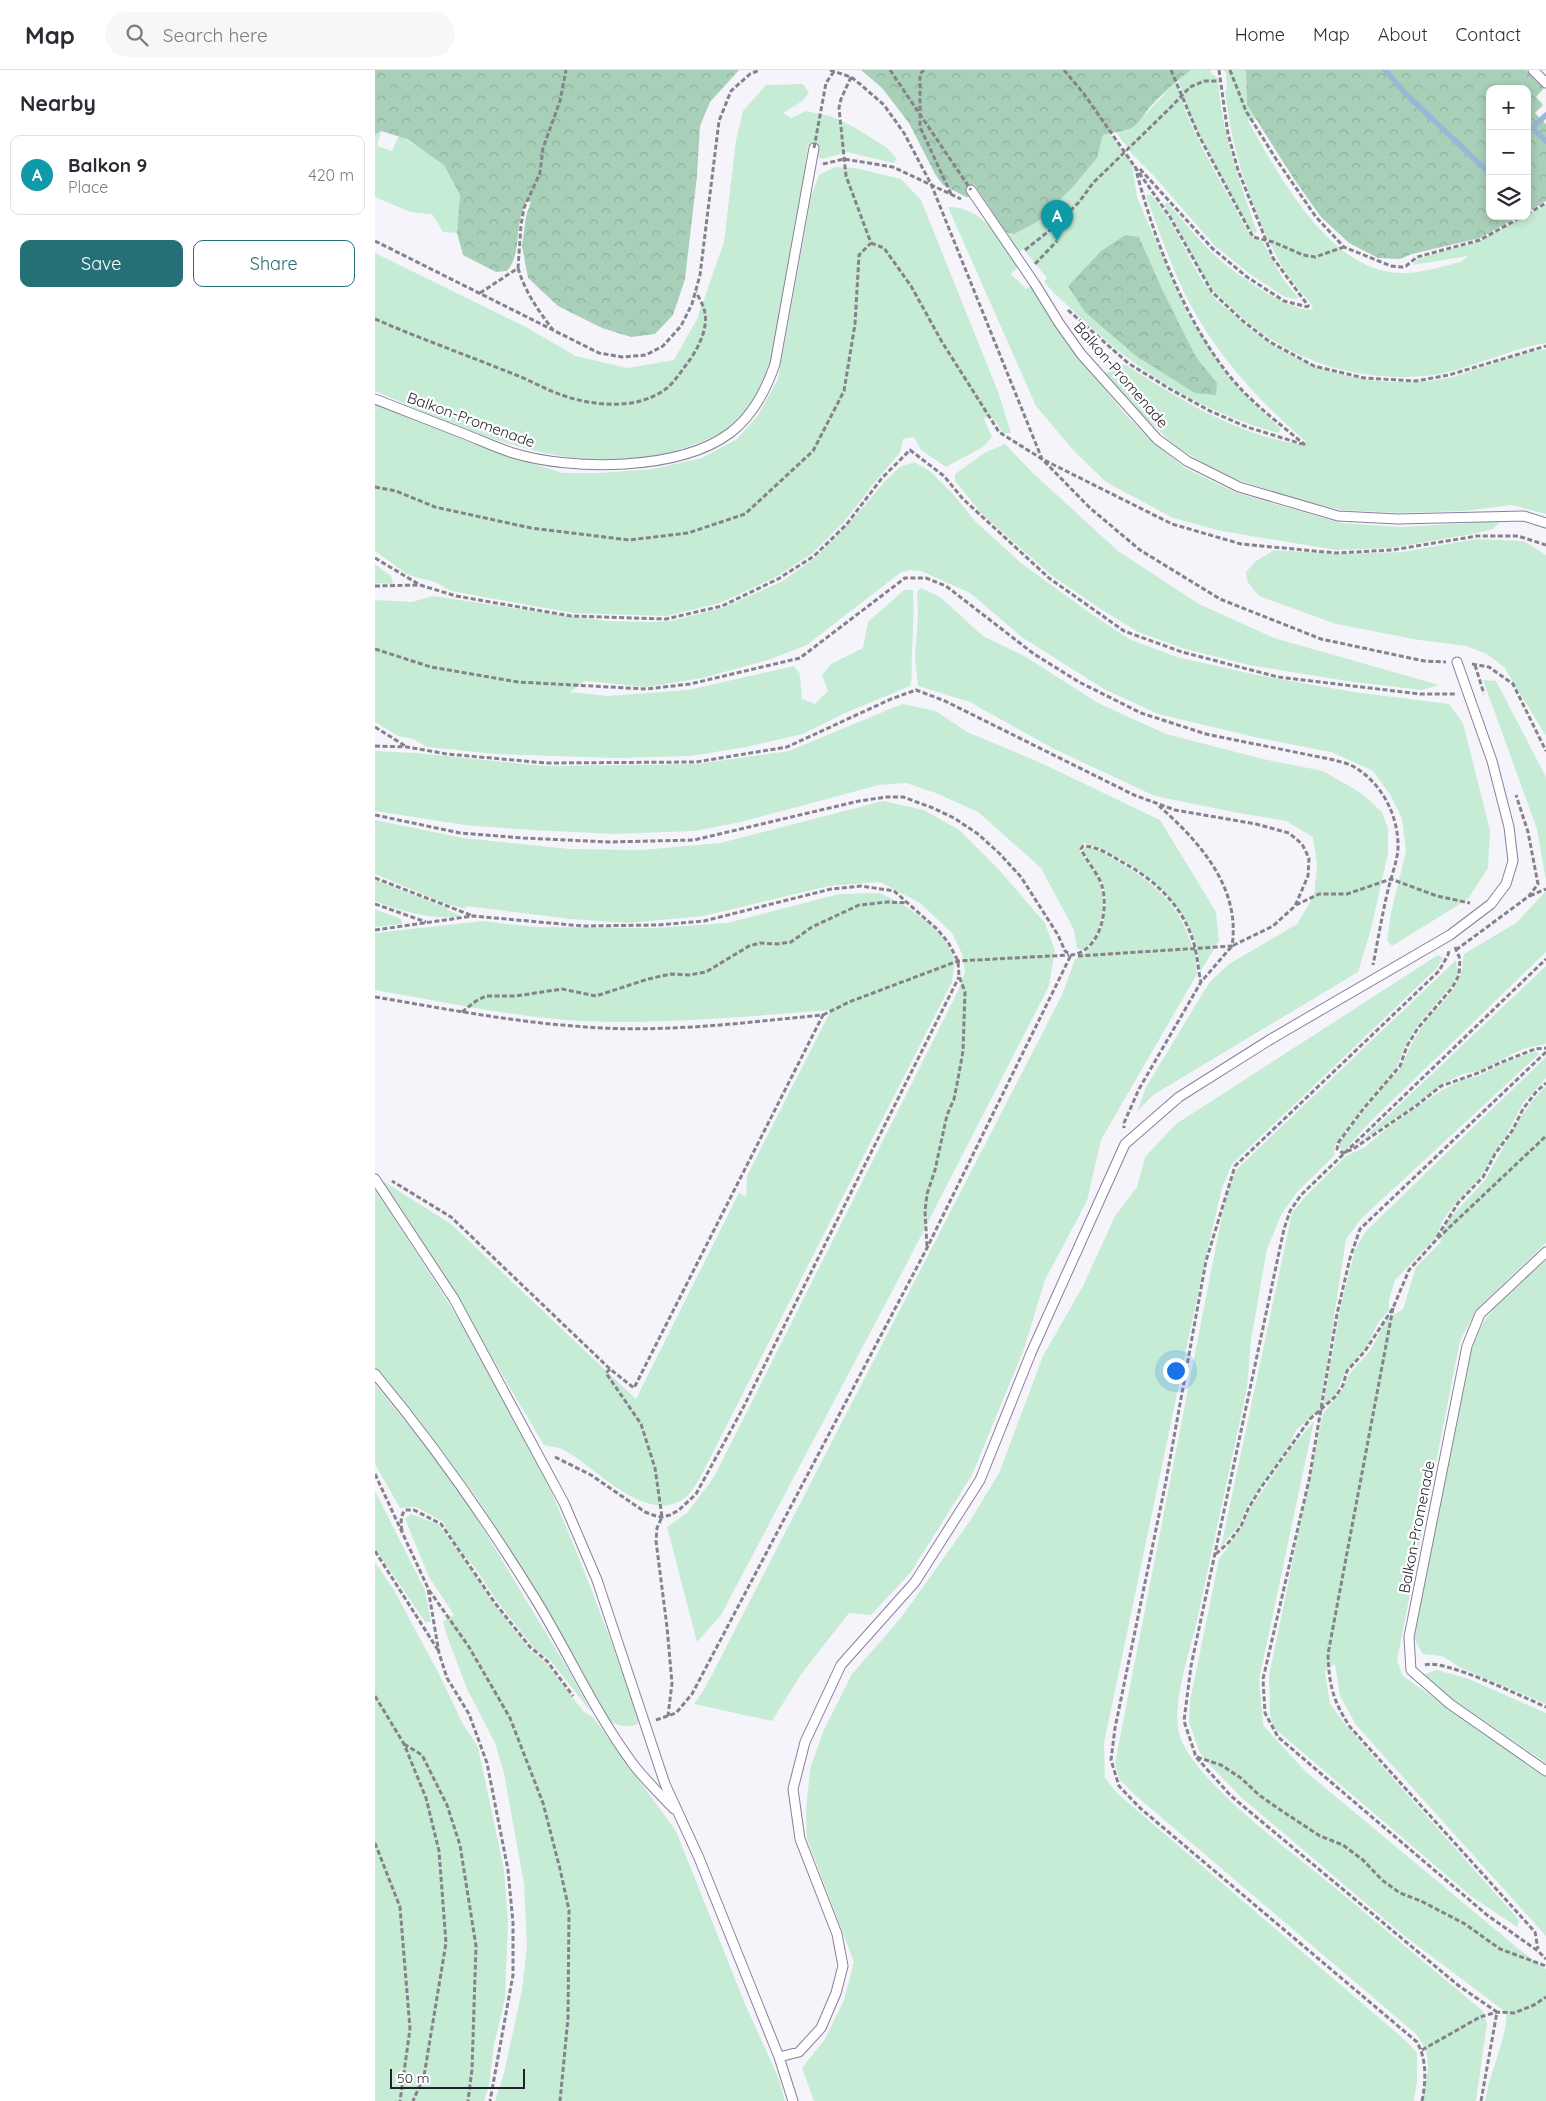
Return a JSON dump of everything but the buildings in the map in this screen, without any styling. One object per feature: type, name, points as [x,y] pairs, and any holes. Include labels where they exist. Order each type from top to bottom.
[{"type":"lane","points":[[1533,70],[1546,83]]},
{"type":"lane","name":"Balkon-Promenade","points":[[375,399],[513,453],[555,463],[600,465],[658,460],[710,446],[731,433],[749,416],[767,387],[775,364],[814,148]]},
{"type":"lane","name":"Balkon-Promenade","points":[[971,190],[985,208],[1081,354],[1157,439],[1187,461],[1239,488],[1337,516],[1398,519],[1524,516],[1546,523]]},
{"type":"lane","points":[[779,2057],[799,2052],[821,2028],[836,1994],[843,1966],[837,1934],[799,1839],[793,1789],[805,1742],[841,1665],[915,1582],[980,1480],[1031,1353],[1125,1144],[1179,1097],[1271,1039],[1450,935],[1486,908],[1506,884],[1513,861],[1509,827],[1492,761],[1457,662]]},
{"type":"lane","points":[[375,1179],[454,1299],[564,1503],[597,1580],[665,1784],[681,1816],[779,2057],[793,2101]]},
{"type":"lane","name":"Balkon-Promenade","points":[[1411,1670],[1409,1637],[1467,1346],[1480,1314],[1546,1252]]},
{"type":"lane","points":[[375,1374],[406,1411],[473,1503],[536,1600],[606,1724],[634,1764],[681,1816]]},
{"type":"lane","points":[[1411,1670],[1450,1704],[1546,1771]]},
{"type":"path","points":[[555,332],[533,304],[521,280],[518,268],[521,225],[525,208],[540,174],[543,148],[560,101],[566,70]]},
{"type":"path","points":[[375,241],[555,332],[599,352],[622,357],[646,355],[663,346],[681,326],[696,291],[719,121],[731,91],[750,74],[759,70]]},
{"type":"path","points":[[829,70],[851,78],[884,105],[904,133],[931,184],[1042,459],[1090,508],[1140,550],[1220,599],[1321,639],[1424,661],[1457,662],[1489,667],[1513,684],[1546,751]]},
{"type":"path","points":[[814,148],[826,83],[835,70]]},
{"type":"path","points":[[890,70],[971,190]]},
{"type":"path","points":[[924,70],[921,74],[920,127],[952,196]]},
{"type":"path","points":[[1064,70],[1084,94],[1171,217],[1212,292],[1243,322],[1270,342],[1314,366],[1364,378],[1416,381],[1449,375],[1546,346]]},
{"type":"path","points":[[1171,70],[1198,134],[1253,237],[1303,255],[1315,257],[1344,247]]},
{"type":"path","points":[[1134,163],[1212,248],[1247,277],[1284,301],[1309,307],[1273,258],[1265,240],[1235,161],[1228,134],[1219,70]]},
{"type":"path","points":[[1230,70],[1246,111],[1276,159],[1316,217],[1344,247],[1391,266],[1402,267],[1417,257],[1480,240],[1516,220]]},
{"type":"path","points":[[851,78],[839,108],[846,176],[871,243],[884,248],[911,286],[943,342],[999,432],[1042,459],[1172,524],[1241,544],[1336,553],[1392,550],[1477,536],[1519,536],[1546,545]]},
{"type":"path","points":[[1016,255],[1054,227],[1079,202],[1093,183],[1190,87],[1204,80],[1220,81]]},
{"type":"path","points":[[811,167],[844,159],[893,168],[931,184],[952,196],[985,208]]},
{"type":"path","points":[[1065,308],[1128,363],[1170,389],[1210,411],[1247,427],[1305,445],[1264,411],[1232,379],[1194,321],[1147,212],[1134,163]]},
{"type":"path","points":[[1531,212],[1546,203]]},
{"type":"path","points":[[1033,266],[1057,240]]},
{"type":"path","points":[[479,294],[518,268]]},
{"type":"path","points":[[375,319],[474,360],[517,375],[555,393],[587,402],[612,404],[650,397],[667,388],[689,361],[699,344],[704,328],[705,312],[696,291]]},
{"type":"path","points":[[375,558],[420,585],[456,596],[571,616],[666,619],[722,606],[779,579],[814,556],[846,524],[882,478],[910,450],[944,476],[963,499],[1049,578],[1124,631],[1182,652],[1278,677],[1420,694],[1470,695]]},
{"type":"path","points":[[375,649],[431,667],[518,682],[646,689],[690,684],[800,658],[905,578],[926,578],[946,586],[1034,654],[1079,682],[1141,713],[1206,734],[1312,755],[1354,766],[1380,788],[1395,824],[1398,850],[1371,980]]},
{"type":"path","points":[[375,586],[420,585]]},
{"type":"path","points":[[375,746],[407,747],[447,754],[546,763],[695,762],[787,747],[891,699],[917,690],[945,701],[1133,795],[1175,810],[1256,824],[1289,833],[1302,844],[1309,858],[1308,876],[1295,906]]},
{"type":"path","points":[[375,727],[407,747]]},
{"type":"path","points":[[375,815],[460,832],[523,838],[609,842],[694,840],[859,801],[903,797],[954,818],[978,834],[1000,854],[1025,883],[1059,936],[1065,951],[1071,955],[1081,954],[1089,947],[1101,928],[1103,918],[1102,885],[1081,849],[1083,846],[1090,846],[1106,853],[1139,871],[1173,902],[1184,919],[1195,949],[1201,982]]},
{"type":"path","points":[[1125,1144],[1124,1123],[1139,1090],[1201,982],[1232,946],[1234,917],[1229,894],[1199,846],[1184,828],[1157,804]]},
{"type":"path","points":[[375,878],[473,916]]},
{"type":"path","points":[[375,997],[462,1012],[575,1027],[689,1027],[823,1016],[849,1002],[958,961],[1232,946],[1273,926],[1295,906],[1319,894],[1347,894],[1391,879],[1437,896],[1486,908]]},
{"type":"path","points":[[375,930],[473,916],[583,926],[658,925],[704,921],[831,889],[861,886],[894,891],[937,929],[948,942],[958,961],[959,976],[965,992],[963,1051],[954,1099],[947,1115],[935,1170],[927,1194],[925,1212],[927,1248]]},
{"type":"path","points":[[1529,896],[1546,890]]},
{"type":"path","points":[[462,1012],[476,1000],[486,996],[516,996],[562,989],[596,996],[648,979],[671,974],[689,975],[705,972],[749,946],[761,943],[777,944],[791,942],[811,927],[859,905],[888,902],[909,903]]},
{"type":"path","points":[[375,904],[429,922]]},
{"type":"path","points":[[1450,935],[1461,959],[1459,975],[1452,988],[1419,1028],[1407,1046],[1400,1066],[1364,1108],[1338,1143],[1337,1149],[1343,1152],[1353,1149],[1417,1106],[1441,1086],[1535,1049],[1546,1048]]},
{"type":"path","points":[[1422,2101],[1426,2082],[1422,2050],[1417,2042],[1394,2020],[1141,1808],[1119,1786],[1111,1760],[1115,1728],[1166,1481],[1206,1261],[1235,1166],[1439,971],[1448,955],[1450,935]]},
{"type":"path","points":[[692,1694],[927,1248],[1071,955]]},
{"type":"path","points":[[1497,2012],[1459,1986],[1231,1796],[1196,1757],[1184,1721],[1191,1666],[1284,1229],[1290,1211],[1301,1195],[1343,1152],[1546,959]]},
{"type":"path","points":[[535,1448],[591,1475],[645,1512],[662,1518],[679,1510],[696,1494],[742,1410],[959,976]]},
{"type":"path","points":[[392,1180],[451,1217],[610,1369],[634,1388],[823,1016]]},
{"type":"path","points":[[1546,1052],[1360,1229],[1349,1258],[1339,1305],[1309,1480],[1263,1679],[1265,1713],[1278,1737],[1487,1914],[1539,1950],[1546,1959]]},
{"type":"path","points":[[1436,1240],[1446,1220],[1458,1203],[1483,1177],[1495,1154],[1512,1131],[1523,1108],[1546,1083]]},
{"type":"path","points":[[1215,1555],[1229,1542],[1241,1526],[1248,1509],[1260,1489],[1305,1426],[1336,1396],[1343,1385],[1347,1371],[1365,1351],[1393,1308],[1409,1270],[1436,1240],[1546,1136]]},
{"type":"path","points":[[1393,1308],[1328,1654],[1329,1680],[1337,1707],[1350,1727],[1535,1932],[1539,1950]]},
{"type":"path","points":[[610,1369],[606,1373],[641,1424],[655,1468],[662,1518],[657,1528],[656,1541],[672,1684],[668,1716]]},
{"type":"path","points":[[375,1474],[428,1588],[469,1646],[509,1718],[543,1803],[569,1910],[568,2018],[560,2101]]},
{"type":"path","points":[[402,1531],[401,1518],[405,1510],[409,1509],[441,1524],[530,1648],[547,1661],[575,1699]]},
{"type":"path","points":[[375,1551],[439,1652]]},
{"type":"path","points":[[428,1588],[439,1652],[447,1678],[469,1714],[487,1763],[507,1870],[513,1924],[513,1975],[489,2101]]},
{"type":"path","points":[[1411,1670],[1431,1663],[1464,1672],[1546,1707]]},
{"type":"path","points":[[375,1696],[404,1744],[426,1798],[439,1852],[446,1943],[424,2076],[413,2101]]},
{"type":"path","points":[[404,1744],[422,1755],[447,1805],[459,1845],[476,1946],[472,2069],[468,2101]]},
{"type":"path","points":[[1196,1757],[1221,1765],[1241,1778],[1259,1795],[1320,1836],[1343,1845],[1363,1860],[1382,1880],[1400,1893],[1421,1901],[1465,1924],[1500,1949],[1546,1966]]},
{"type":"path","points":[[375,1843],[400,1907],[410,2029],[400,2101]]},
{"type":"path","points":[[1422,2050],[1479,2017],[1497,2012],[1513,2013],[1534,2005],[1546,1997]]},
{"type":"path","points":[[1481,2101],[1497,2012]]},
{"type":"green space","points":[[375,70],[739,70],[710,102],[700,126],[697,176],[685,279],[673,315],[655,334],[631,337],[602,328],[558,306],[528,278],[522,246],[526,216],[531,202],[527,201],[523,210],[515,256],[507,271],[496,272],[463,255],[457,233],[460,195],[444,165],[407,139],[381,131],[375,135]]},
{"type":"green space","points":[[861,70],[1191,70],[1159,97],[1136,125],[1126,130],[1103,135],[1097,158],[1072,188],[1037,222],[1014,234],[1006,232],[974,184],[966,190],[970,197],[966,197],[943,185],[935,174],[909,123],[882,88]]},
{"type":"green space","points":[[1191,70],[1212,70],[1210,72],[1218,79],[1227,138],[1257,232],[1255,233],[1249,229],[1190,118],[1178,79]]},
{"type":"green space","points":[[1223,70],[1246,70],[1247,105],[1256,119],[1248,121],[1275,168],[1310,218],[1331,240],[1353,258],[1378,269],[1412,273],[1461,262],[1468,256],[1413,265],[1417,259],[1477,242],[1518,220],[1531,220],[1531,213],[1546,205],[1546,343],[1441,374],[1392,377],[1347,371],[1305,358],[1286,348],[1249,323],[1213,290],[1164,205],[1167,202],[1207,248],[1241,277],[1285,303],[1311,310],[1313,307],[1283,268],[1272,248],[1245,182],[1232,136],[1228,113],[1225,90],[1227,90],[1226,72]]},
{"type":"green space","points":[[1246,70],[1526,70],[1544,88],[1536,97],[1543,105],[1535,113],[1546,124],[1546,201],[1531,210],[1531,85],[1486,85],[1486,220],[1512,220],[1480,238],[1412,254],[1400,259],[1378,258],[1349,243],[1321,217],[1294,179],[1247,105]]},
{"type":"green space","points":[[1177,81],[1181,99],[1197,137],[1246,229],[1252,237],[1262,241],[1283,279],[1298,297],[1296,299],[1285,297],[1251,275],[1215,246],[1153,175],[1132,154],[1115,131],[1131,128]]},
{"type":"green space","points":[[803,84],[809,93],[801,102],[783,113],[791,118],[806,111],[830,116],[852,126],[886,147],[897,159],[893,163],[847,152],[823,159],[818,157],[820,147],[808,146],[805,163],[807,163],[770,366],[754,400],[740,418],[728,428],[708,439],[687,447],[647,457],[606,460],[567,457],[527,449],[488,437],[375,391],[375,253],[524,326],[576,356],[627,368],[674,360],[697,319],[724,242],[736,140],[743,111],[766,85]]},
{"type":"green space","points":[[381,131],[377,146],[392,151],[399,135],[444,164],[460,195],[457,233],[443,232],[432,214],[410,212],[375,197],[375,135]]},
{"type":"green space","points":[[1109,133],[1132,163],[1137,197],[1187,313],[1229,378],[1281,429],[1279,433],[1239,420],[1200,403],[1163,383],[1129,359],[1054,293],[1044,282],[1047,278],[1023,249],[1019,252],[1006,232],[1014,233],[1037,222],[1072,188],[1097,158],[1103,135]],"holes":[[[1125,235],[1139,237],[1196,357],[1217,383],[1068,286],[1101,251]]]},
{"type":"green space","points":[[835,167],[855,168],[901,179],[921,200],[999,394],[1011,433],[1003,433],[989,415],[984,419],[992,437],[983,447],[946,467],[921,450],[914,437],[903,439],[900,453],[843,523],[813,553],[776,577],[720,603],[667,616],[572,613],[451,591],[435,582],[408,575],[375,551],[375,404],[469,442],[562,473],[600,473],[652,469],[702,458],[737,439],[758,415],[778,379],[811,197],[819,175]]},
{"type":"green space","points":[[1150,194],[1167,217],[1194,267],[1214,298],[1256,334],[1281,350],[1306,362],[1333,372],[1361,378],[1390,382],[1419,382],[1452,377],[1513,357],[1546,349],[1546,514],[1511,505],[1464,511],[1401,513],[1340,510],[1286,496],[1236,479],[1205,464],[1174,445],[1136,409],[1105,374],[1116,363],[1126,365],[1190,404],[1234,425],[1257,434],[1281,440],[1305,445],[1305,441],[1256,394],[1226,360],[1200,322],[1166,250],[1146,196]]},
{"type":"green space","points":[[948,207],[961,208],[972,213],[990,227],[1018,267],[1011,274],[1026,289],[1030,286],[1065,341],[1125,414],[1151,440],[1185,468],[1237,493],[1341,523],[1400,527],[1501,521],[1493,529],[1472,534],[1391,548],[1336,550],[1221,531],[1173,518],[1106,482],[1074,451],[1036,406]]},
{"type":"green space","points":[[1125,235],[1139,237],[1196,357],[1217,383],[1216,395],[1195,393],[1136,356],[1085,312],[1068,286],[1101,251]]},
{"type":"green space","points":[[1005,444],[1034,474],[1118,551],[1199,604],[1274,638],[1439,685],[1422,690],[1353,682],[1249,665],[1185,649],[1138,632],[1051,575],[981,513],[955,481],[955,474],[986,452]]},
{"type":"green space","points":[[914,462],[930,471],[953,494],[975,521],[1021,563],[1129,639],[1177,657],[1257,675],[1354,692],[1449,704],[1463,723],[1490,830],[1488,868],[1468,899],[1392,946],[1387,940],[1391,913],[1406,851],[1402,819],[1391,796],[1373,771],[1331,752],[1259,738],[1158,714],[1104,689],[1023,638],[970,593],[921,571],[909,570],[900,573],[807,645],[771,659],[703,678],[646,687],[585,681],[570,692],[607,696],[688,690],[794,666],[800,674],[802,699],[815,704],[828,691],[822,675],[831,664],[863,648],[868,622],[904,590],[913,590],[912,674],[910,686],[843,714],[803,734],[746,747],[691,756],[616,758],[495,754],[427,747],[413,739],[398,736],[375,722],[375,600],[412,602],[433,596],[609,621],[650,622],[671,621],[722,608],[781,582],[816,557],[848,525],[885,481],[900,467]]},
{"type":"green space","points":[[1476,539],[1524,541],[1546,555],[1546,736],[1504,667],[1487,654],[1466,646],[1419,640],[1336,624],[1259,596],[1247,581],[1246,572],[1256,561],[1274,550],[1338,554],[1402,552]]},
{"type":"green space","points":[[375,564],[391,576],[393,584],[375,583]]},
{"type":"green space","points":[[921,588],[940,597],[983,636],[1026,657],[1098,703],[1166,734],[1263,759],[1323,771],[1361,793],[1382,812],[1388,828],[1388,854],[1371,929],[1358,972],[1153,1095],[1137,1112],[1146,1087],[1209,983],[1229,964],[1297,924],[1314,896],[1317,864],[1313,837],[1286,821],[1155,796],[1052,748],[970,702],[918,686],[915,657],[918,615],[917,592]]},
{"type":"green space","points":[[1483,680],[1496,681],[1546,777],[1546,881],[1537,829]]},
{"type":"green space","points":[[902,704],[936,711],[967,732],[1041,763],[1160,820],[1216,912],[1219,941],[1200,972],[1196,945],[1187,923],[1165,893],[1152,880],[1136,869],[1103,850],[1085,843],[1082,844],[1079,850],[1095,872],[1101,887],[1103,904],[1098,931],[1094,939],[1082,950],[1077,948],[1074,930],[1041,868],[978,812],[936,793],[906,783],[879,785],[741,822],[694,831],[614,834],[531,830],[465,825],[375,811],[375,751],[416,753],[544,766],[697,764],[789,751]]},
{"type":"green space","points":[[883,801],[924,810],[959,830],[1000,871],[1045,923],[1055,950],[1049,986],[906,1265],[721,1615],[697,1642],[667,1527],[687,1513],[714,1477],[957,993],[965,972],[962,954],[952,933],[920,903],[880,882],[829,886],[704,916],[628,923],[570,919],[466,906],[465,909],[444,903],[375,874],[375,820],[463,838],[570,849],[641,850],[720,843]]},
{"type":"green space","points":[[1085,847],[1099,851],[1127,867],[1152,885],[1173,907],[1188,934],[1193,950],[1195,949],[1197,974],[1101,1140],[1087,1201],[1045,1280],[1024,1349],[972,1475],[911,1572],[871,1615],[849,1613],[802,1673],[772,1721],[694,1704],[704,1690],[1062,995],[1075,959],[1084,954],[1097,938],[1104,917],[1105,895],[1101,881],[1083,852]]},
{"type":"green space","points":[[375,880],[447,908],[447,910],[460,915],[459,917],[427,916],[375,901]]},
{"type":"green space","points":[[1546,891],[1546,952],[1370,1122],[1344,1151],[1339,1147],[1339,1143],[1385,1084],[1399,1071],[1412,1043],[1428,1017],[1453,990],[1461,974],[1464,954],[1516,923]]},
{"type":"green space","points":[[880,893],[913,911],[942,937],[954,959],[952,982],[700,1478],[686,1497],[671,1505],[655,1505],[639,1500],[622,1491],[562,1449],[544,1445],[456,1297],[383,1181],[451,1224],[636,1399],[739,1193],[746,1197],[746,1178],[831,1010],[706,1019],[612,1022],[555,1019],[478,1009],[375,990],[375,933],[482,921],[535,927],[654,928],[727,923],[839,894]]},
{"type":"green space","points":[[375,909],[401,919],[402,924],[375,927]]},
{"type":"green space","points":[[1438,955],[1443,958],[1437,968],[1232,1164],[1222,1188],[1204,1265],[1104,1743],[1105,1778],[1118,1794],[1406,2041],[1417,2053],[1417,2081],[1414,2101],[814,2101],[802,2068],[825,2039],[844,2000],[854,1962],[807,1839],[806,1811],[810,1769],[823,1732],[852,1674],[900,1619],[970,1521],[999,1473],[1043,1356],[1083,1286],[1115,1216],[1137,1187],[1145,1157],[1176,1124]]},
{"type":"green space","points":[[1456,960],[1458,973],[1452,985],[1419,1023],[1406,1044],[1396,1069],[1363,1107],[1337,1142],[1334,1148],[1335,1155],[1297,1192],[1281,1215],[1267,1249],[1251,1340],[1247,1388],[1196,1625],[1182,1679],[1177,1722],[1179,1733],[1187,1751],[1202,1771],[1243,1813],[1483,2011],[1487,2024],[1476,2101],[1422,2101],[1428,2066],[1425,2050],[1415,2033],[1135,1795],[1120,1780],[1115,1763],[1222,1215],[1231,1182],[1237,1169]]},
{"type":"green space","points":[[1546,966],[1546,1044],[1523,1049],[1479,1071],[1463,1074],[1442,1084],[1414,1106],[1360,1142]]},
{"type":"green space","points":[[1536,1051],[1539,1054],[1362,1218],[1346,1239],[1320,1409],[1296,1430],[1290,1444],[1247,1506],[1239,1525],[1221,1547],[1292,1213],[1304,1198],[1346,1156],[1365,1147],[1390,1126],[1442,1090],[1462,1080],[1478,1076],[1504,1063]]},
{"type":"green space","points":[[1546,1057],[1546,1078],[1523,1103],[1481,1176],[1443,1220],[1436,1237],[1395,1280],[1389,1300],[1389,1310],[1378,1323],[1367,1346],[1346,1370],[1335,1395],[1323,1407],[1340,1309],[1355,1250],[1366,1231]]},
{"type":"green space","points":[[1546,1086],[1546,1243],[1476,1310],[1460,1341],[1397,1660],[1403,1676],[1546,1776],[1546,1936],[1356,1725],[1340,1696],[1335,1664],[1325,1671],[1330,1704],[1348,1728],[1519,1920],[1517,1927],[1472,1897],[1274,1728],[1270,1715],[1269,1676],[1323,1413],[1341,1392],[1350,1373],[1370,1351],[1387,1319],[1403,1309],[1416,1267],[1440,1243],[1447,1221],[1485,1180],[1517,1123],[1532,1101]]},
{"type":"green space","points":[[375,1189],[478,1351],[533,1452],[576,1551],[602,1618],[639,1719],[637,1724],[626,1726],[607,1720],[539,1599],[477,1498],[408,1407],[375,1368]]},
{"type":"green space","points":[[1546,1260],[1546,1704],[1461,1668],[1442,1656],[1423,1654],[1413,1637],[1467,1363],[1482,1325],[1491,1312]]},
{"type":"green space","points":[[375,1384],[443,1468],[474,1514],[569,1671],[592,1713],[550,1660],[535,1649],[497,1601],[475,1568],[455,1544],[443,1522],[416,1507],[400,1508],[375,1464]]},
{"type":"green space","points":[[1314,1421],[1259,1680],[1263,1725],[1306,1772],[1520,1950],[1546,1969],[1546,2101],[1485,2101],[1506,2024],[1507,2013],[1402,1934],[1241,1797],[1206,1761],[1199,1751],[1189,1722],[1190,1701],[1219,1559],[1242,1527],[1248,1512],[1292,1447]]},
{"type":"green space","points":[[375,1491],[425,1590],[431,1622],[425,1622],[375,1548]]},
{"type":"green space","points":[[411,1514],[438,1524],[493,1603],[529,1649],[546,1663],[584,1712],[593,1717],[676,1831],[745,2004],[779,2079],[785,2101],[495,2101],[504,2073],[522,1990],[527,1946],[524,1884],[504,1773],[495,1743],[467,1689],[446,1633],[443,1621],[454,1615],[429,1577],[405,1519]]},
{"type":"green space","points":[[375,1562],[394,1590],[439,1674],[463,1724],[478,1747],[504,1869],[508,1922],[505,1999],[494,2045],[489,2086],[484,2101],[375,2101]]},
{"type":"green space","points":[[1437,1670],[1469,1679],[1546,1713],[1546,1763],[1433,1686],[1425,1674]]},
{"type":"waterway","points":[[1385,70],[1406,94],[1486,170]]},
{"type":"waterway","points":[[1530,130],[1546,115]]},
{"type":"waterway","points":[[1532,128],[1546,141]]},
{"type":"place","name":"Balkon 9","points":[[1057,241]]}]
